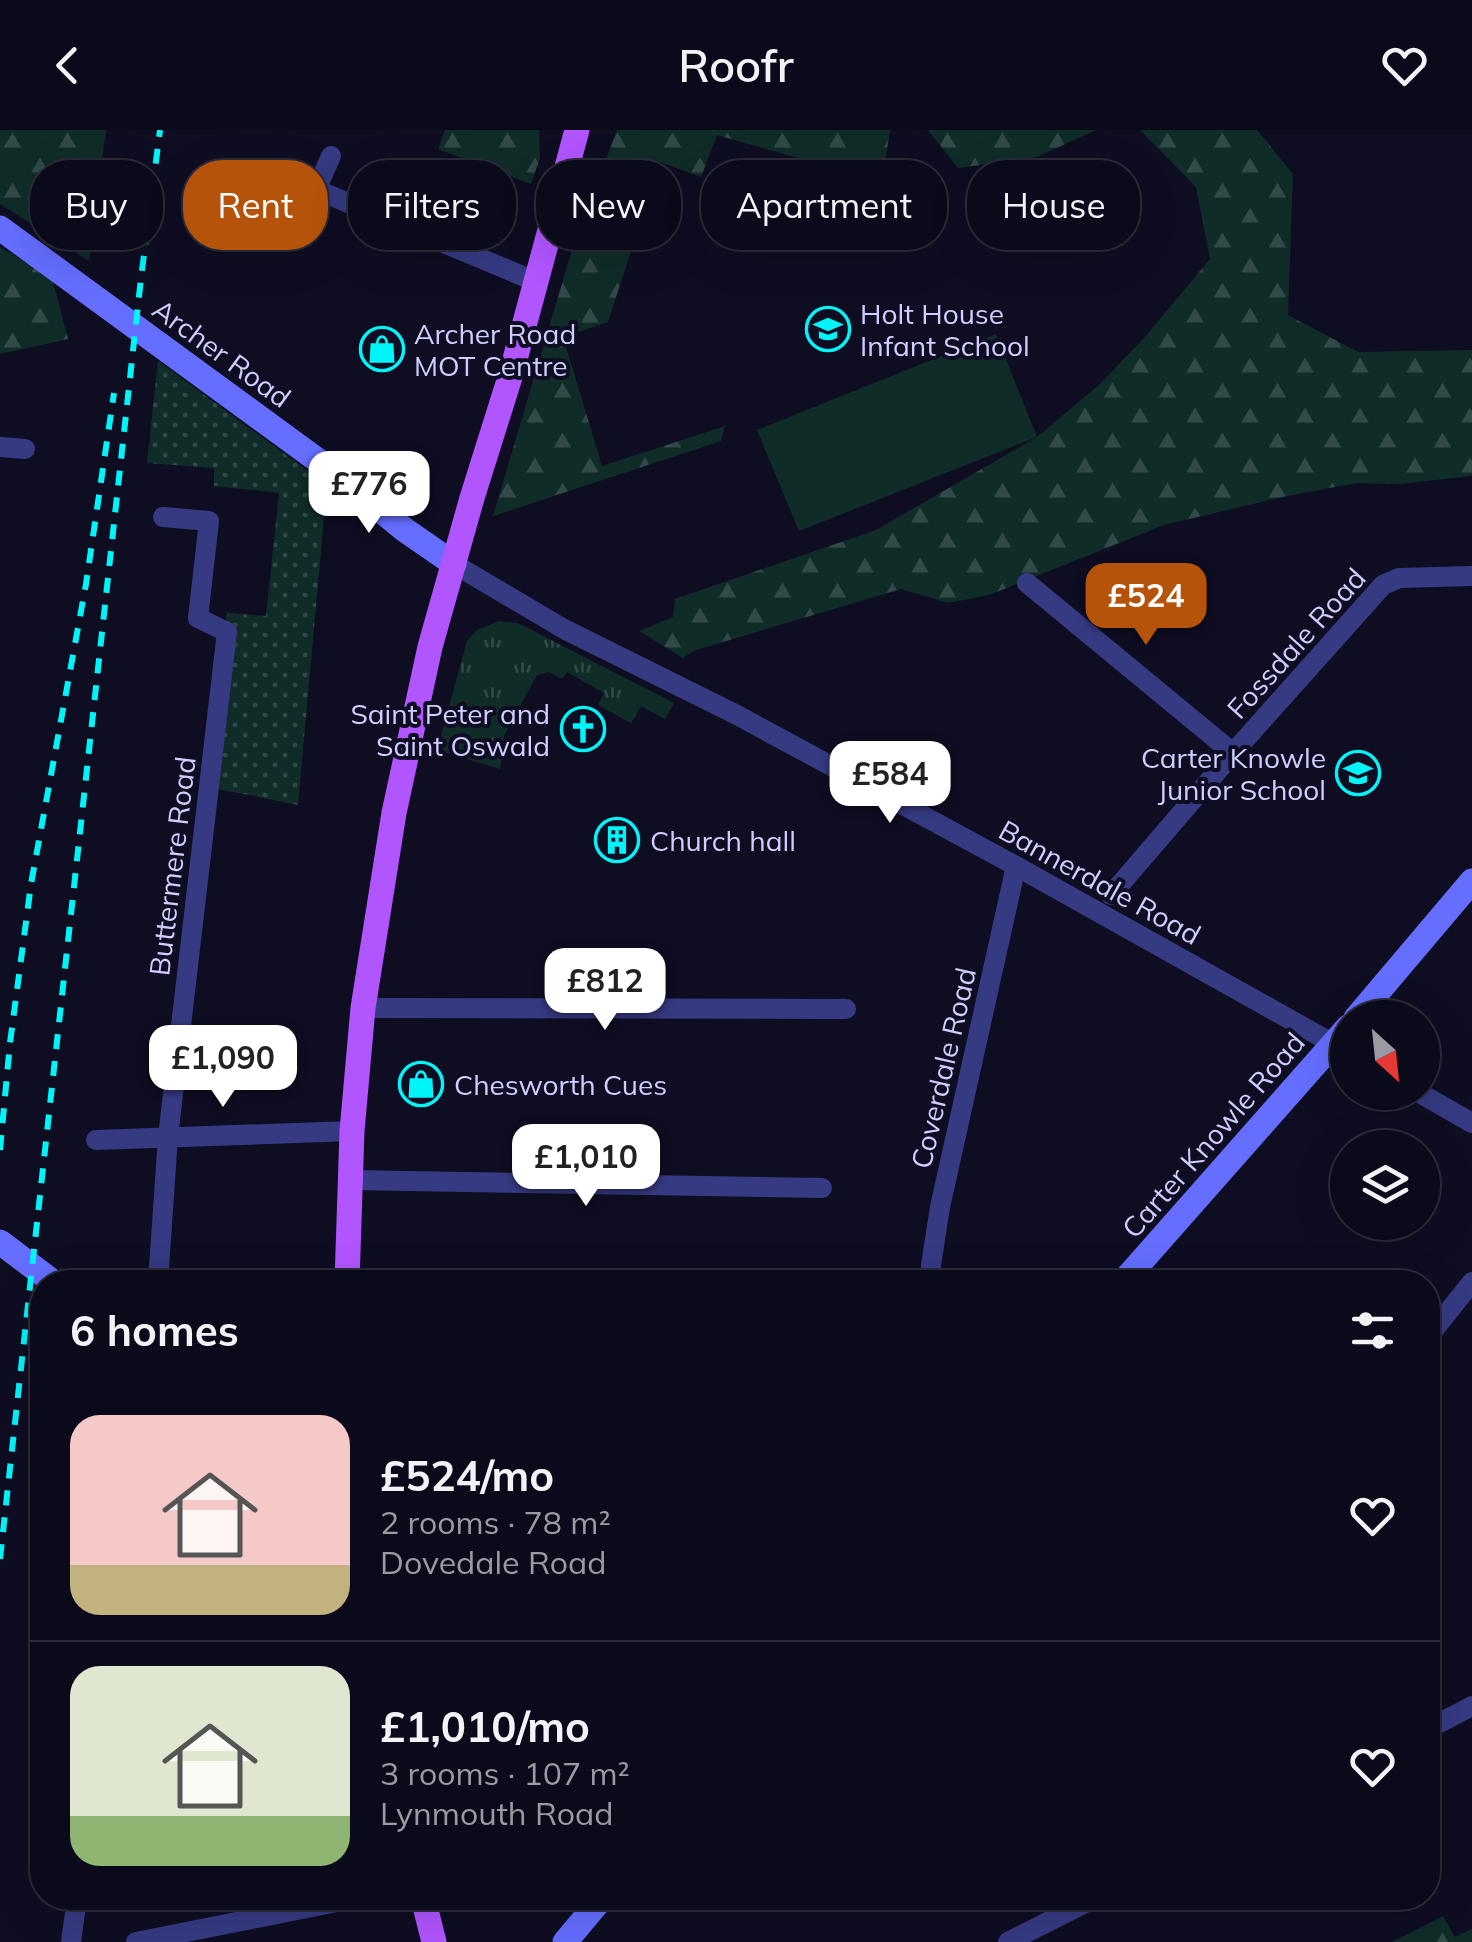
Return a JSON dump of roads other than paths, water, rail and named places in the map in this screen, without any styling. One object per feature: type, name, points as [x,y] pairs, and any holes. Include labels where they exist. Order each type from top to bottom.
[{"type":"main road","points":[[347,1270],[352,1131],[364,1008],[394,814],[430,647],[537,282],[577,130]]},
{"type":"main road","points":[[426,1910],[434,1942]]},
{"type":"street","points":[[328,161],[330,156]]},
{"type":"street","points":[[328,195],[537,282]]},
{"type":"street","name":"Archer Road","points":[[8,234],[454,564]]},
{"type":"street","points":[[0,447],[25,449]]},
{"type":"street","name":"Buttermere Road","points":[[159,1270],[168,1137],[227,632],[198,618],[209,521],[163,517]]},
{"type":"street","name":"Bannerdale Road","points":[[454,564],[564,630],[736,715],[1330,1035]]},
{"type":"street","name":"Fossdale Road","points":[[1111,895],[1383,585],[1399,578],[1472,576]]},
{"type":"street","points":[[1027,582],[1233,753]]},
{"type":"street","name":"Coverdale Road","points":[[931,1270],[940,1208],[1016,866]]},
{"type":"street","points":[[1371,1000],[1472,881]]},
{"type":"street","points":[[364,1008],[846,1008]]},
{"type":"street","name":"Carter Knowle Road","points":[[1134,1270],[1330,1054]]},
{"type":"street","points":[[1440,1105],[1472,1124]]},
{"type":"street","points":[[96,1140],[352,1131]]},
{"type":"street","points":[[350,1180],[822,1188]]},
{"type":"street","points":[[0,1242],[37,1270]]},
{"type":"street","points":[[1440,1321],[1472,1282]]},
{"type":"street","points":[[1440,1723],[1472,1706]]},
{"type":"street","points":[[70,1942],[75,1910]]},
{"type":"street","points":[[136,1942],[296,1910]]},
{"type":"street","points":[[564,1942],[592,1910]]},
{"type":"street","points":[[1008,1942],[1071,1910]]},
{"type":"railway","points":[[32,1270],[160,130]]},
{"type":"railway","points":[[0,1150],[31,884],[86,584],[114,393]]},
{"type":"railway","points":[[0,1559],[30,1286]]},
{"type":"place","name":"Holt House Infant School","points":[[828,329]]},
{"type":"place","name":"Archer Road MOT Centre","points":[[382,349]]},
{"type":"place","name":"Saint Peter and Saint Oswald","points":[[583,729]]},
{"type":"place","name":"Carter Knowle Junior School","points":[[1358,773]]},
{"type":"place","name":"Church hall","points":[[617,840]]},
{"type":"place","name":"Chesworth Cues","points":[[421,1084]]}]
